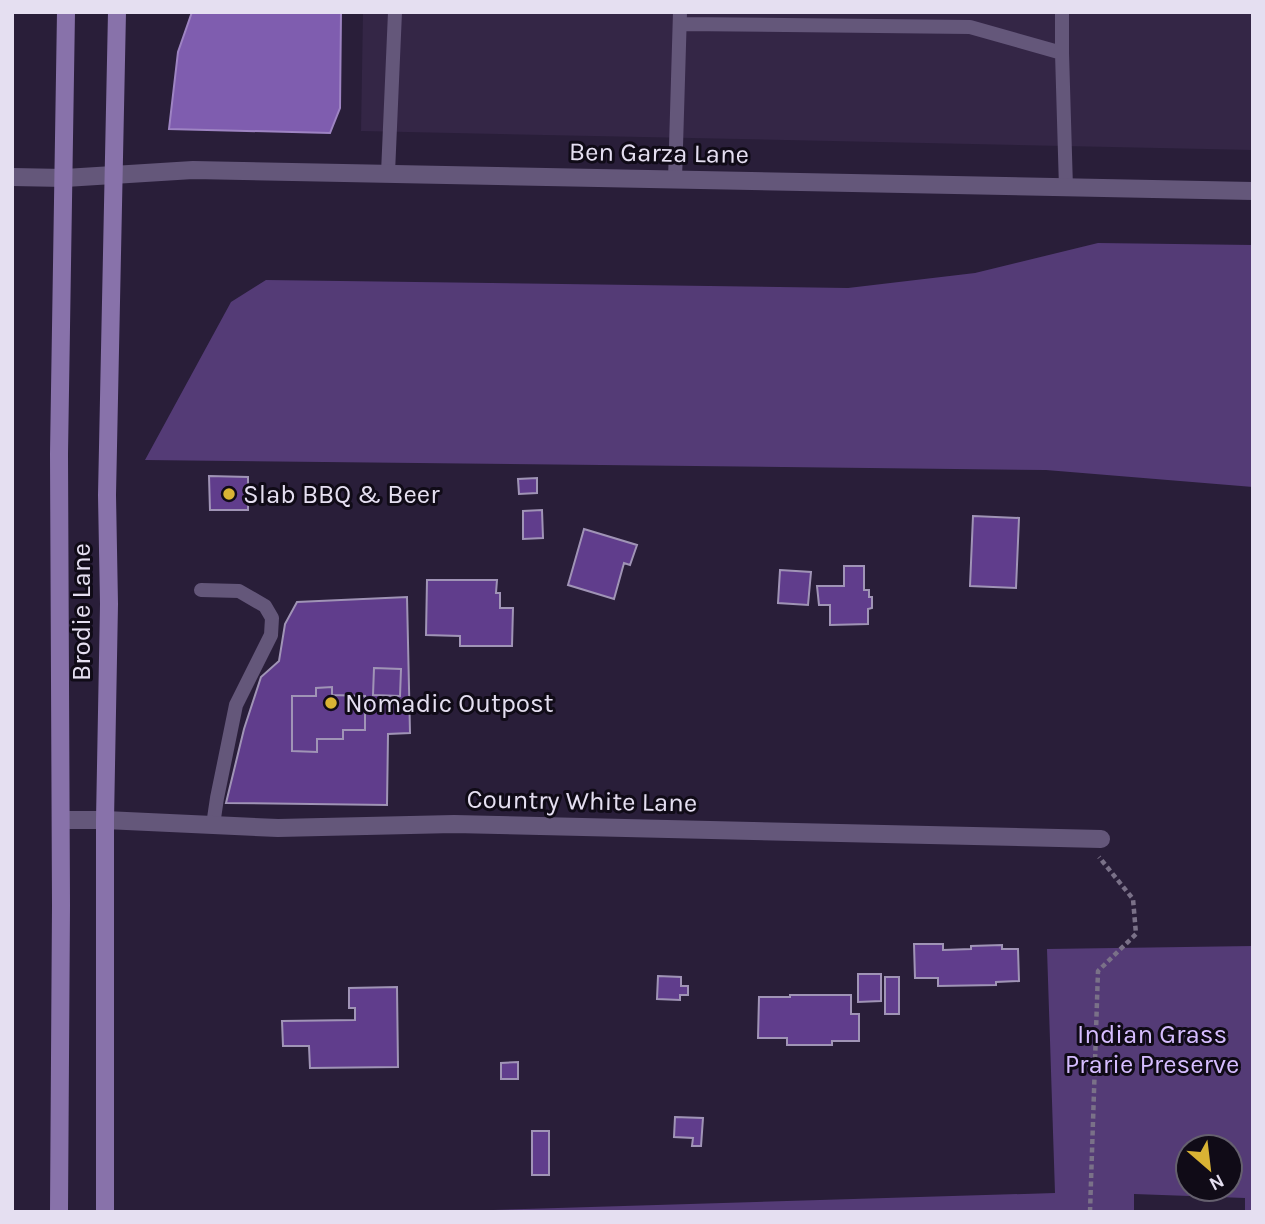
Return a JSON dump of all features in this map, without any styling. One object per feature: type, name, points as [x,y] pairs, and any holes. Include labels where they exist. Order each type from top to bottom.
[{"type":"main road","name":"Brodie Lane","points":[[59,1212],[59,454],[66,12]]},
{"type":"main road","name":"Brodie Lane","points":[[104,1212],[105,820],[109,604],[107,495],[117,12]]},
{"type":"street","name":"Ben Garza Lane","points":[[12,177],[115,176],[193,170],[1253,191]]},
{"type":"street","name":"Country White Lane","points":[[61,820],[278,828],[454,824],[1094,839]]},
{"type":"lane","points":[[388,173],[396,12]]},
{"type":"lane","points":[[1062,12],[1066,188]]},
{"type":"lane","points":[[675,180],[680,18],[970,27],[1062,53]]},
{"type":"lane","points":[[201,590],[239,591],[265,606],[272,618],[271,635],[236,705],[216,798],[214,825]]},
{"type":"path","points":[[1090,1212],[1098,971],[1136,934],[1133,899],[1107,869],[1094,839]]},
{"type":"shaded area","points":[[192,12],[341,12],[340,108],[330,133],[169,129],[178,52]]},
{"type":"shaded area","points":[[363,12],[1253,12],[1253,150],[361,131]]},
{"type":"green space","points":[[1098,243],[1253,245],[1253,487],[1046,470],[145,460],[231,302],[266,280],[848,288],[975,273]]},
{"type":"green space","name":"Indian Grass Prarie Preserve","points":[[1253,946],[1253,1212],[1245,1212],[1244,1133],[1174,1133],[1174,1195],[1134,1194],[1134,1212],[425,1212],[1055,1193],[1047,949]]},
{"type":"building","name":"Slab BBQ & Beer","points":[[209,476],[248,477],[248,510],[210,510]]},
{"type":"building","points":[[537,478],[537,493],[519,494],[518,479]]},
{"type":"building","points":[[542,510],[543,538],[523,539],[523,511]]},
{"type":"building","points":[[973,516],[1019,518],[1016,588],[970,586]]},
{"type":"building","points":[[584,529],[637,545],[630,565],[624,563],[614,599],[568,585]]},
{"type":"building","points":[[844,566],[864,566],[864,590],[869,590],[869,597],[872,597],[872,608],[868,609],[868,624],[830,625],[830,605],[819,605],[817,586],[844,586]]},
{"type":"building","points":[[780,570],[811,572],[808,605],[778,603]]},
{"type":"building","points":[[427,580],[497,580],[496,593],[500,593],[500,608],[513,608],[512,646],[460,646],[460,636],[426,635]]},
{"type":"building","name":"Nomadic Outpost","points":[[407,597],[410,733],[388,734],[387,805],[226,803],[244,729],[261,677],[279,661],[285,624],[297,602]]},
{"type":"building","points":[[374,668],[401,669],[400,696],[373,695]]},
{"type":"building","points":[[332,687],[332,695],[365,696],[365,730],[343,730],[343,739],[317,739],[317,752],[292,751],[292,696],[316,696],[316,688]]},
{"type":"building","points":[[914,944],[943,944],[943,950],[1002,945],[1002,949],[1018,949],[1019,981],[996,982],[996,985],[938,986],[938,978],[915,978]]},
{"type":"building","points":[[858,974],[881,974],[881,1001],[858,1002]]},
{"type":"building","points":[[658,976],[681,977],[681,986],[688,986],[688,995],[680,995],[680,1000],[657,999]]},
{"type":"building","points":[[885,977],[899,977],[899,1014],[885,1014]]},
{"type":"building","points":[[397,987],[398,1067],[310,1068],[309,1046],[283,1046],[282,1021],[355,1020],[355,1008],[349,1008],[349,988]]},
{"type":"building","points":[[851,995],[851,1014],[859,1014],[859,1041],[832,1041],[832,1045],[787,1045],[787,1038],[758,1038],[759,997]]},
{"type":"building","points":[[518,1062],[518,1079],[501,1079],[501,1063]]},
{"type":"building","points":[[675,1117],[703,1118],[701,1146],[692,1146],[693,1138],[674,1137]]},
{"type":"building","points":[[532,1131],[549,1131],[549,1175],[532,1175]]},
{"type":"place","name":"Slab BBQ & Beer","points":[[229,494]]},
{"type":"place","name":"Nomadic Outpost","points":[[331,703]]}]
